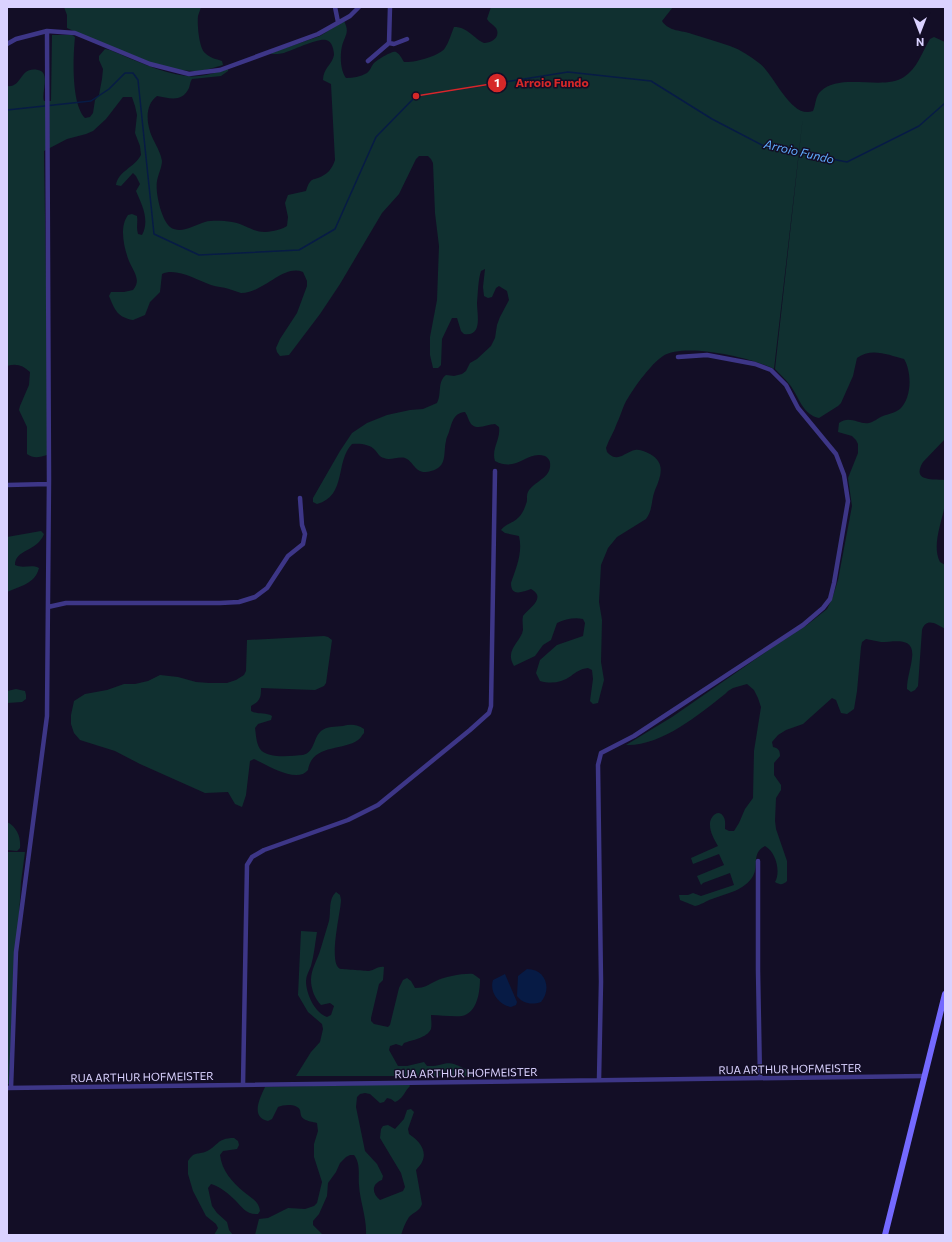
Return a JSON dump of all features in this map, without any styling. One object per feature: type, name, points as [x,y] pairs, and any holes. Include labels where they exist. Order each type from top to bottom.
[{"type":"main road","points":[[885,1235],[945,994]]},
{"type":"street","points":[[335,7],[338,22]]},
{"type":"street","points":[[7,44],[16,39],[48,31],[75,33],[150,64],[189,74],[220,70],[318,34],[350,16],[359,7]]},
{"type":"street","points":[[389,43],[390,7]]},
{"type":"street","points":[[9,1088],[16,952],[48,716],[48,31]]},
{"type":"street","points":[[368,61],[389,43],[394,44],[406,39]]},
{"type":"street","points":[[599,1080],[601,974],[598,764],[601,753],[634,736],[730,674],[802,625],[823,608],[830,599],[834,583],[848,500],[844,475],[836,454],[798,408],[786,385],[771,370],[748,363],[707,355],[678,357]]},
{"type":"street","points":[[243,1085],[247,865],[252,857],[264,850],[348,820],[378,805],[489,713],[491,706],[495,471]]},
{"type":"street","points":[[7,485],[49,484]]},
{"type":"street","points":[[48,607],[66,603],[220,603],[239,602],[255,598],[267,588],[288,556],[304,544],[305,534],[302,526],[300,498]]},
{"type":"street","points":[[758,861],[760,1078]]},
{"type":"street","name":"RUA ARTHUR HOFMEISTER","points":[[9,1088],[925,1076]]},
{"type":"green space","points":[[64,7],[201,7],[198,20],[201,46],[207,55],[222,61],[223,65],[199,71],[184,70],[167,67],[132,56],[67,28],[67,15]]},
{"type":"green space","points":[[491,7],[673,7],[662,21],[665,25],[672,29],[730,46],[745,53],[764,68],[783,94],[797,109],[805,112],[813,111],[819,93],[829,86],[850,82],[874,83],[895,81],[904,77],[909,74],[916,65],[930,39],[934,37],[945,42],[945,439],[923,462],[920,468],[920,473],[925,478],[945,480],[945,503],[938,532],[937,548],[940,562],[945,565],[945,629],[932,623],[924,626],[922,630],[918,686],[911,692],[907,689],[912,658],[910,646],[907,643],[898,641],[881,642],[866,639],[862,642],[861,647],[854,709],[847,714],[841,713],[836,700],[832,698],[803,724],[786,730],[778,735],[772,742],[773,747],[780,752],[780,756],[774,763],[774,775],[781,785],[781,790],[776,798],[775,821],[776,829],[787,861],[787,881],[783,884],[775,882],[778,873],[775,857],[765,846],[758,852],[753,876],[745,885],[735,891],[695,906],[680,900],[679,895],[688,895],[693,893],[701,896],[734,885],[730,873],[701,885],[697,876],[724,865],[719,854],[693,864],[691,858],[718,846],[712,836],[710,828],[712,817],[716,813],[721,814],[725,819],[725,829],[734,831],[745,809],[753,798],[754,751],[761,707],[754,690],[747,684],[733,688],[691,720],[666,735],[639,744],[626,745],[672,717],[807,625],[827,609],[838,580],[852,506],[848,478],[858,453],[858,444],[856,440],[852,436],[838,432],[839,423],[847,420],[865,423],[871,422],[894,412],[900,409],[904,404],[909,392],[910,385],[907,364],[904,359],[874,352],[868,353],[857,358],[853,376],[841,403],[819,418],[809,413],[805,409],[790,385],[775,369],[803,116],[774,369],[735,356],[702,351],[673,352],[663,356],[644,375],[626,401],[606,448],[607,452],[613,457],[635,450],[643,451],[650,454],[658,461],[661,470],[648,516],[646,519],[617,537],[608,548],[601,565],[599,602],[602,620],[601,662],[604,680],[598,703],[593,704],[590,701],[593,679],[592,670],[588,668],[580,670],[563,680],[556,682],[540,681],[536,673],[540,660],[557,645],[583,636],[585,623],[583,619],[577,618],[563,620],[557,623],[551,640],[543,645],[535,656],[514,666],[511,660],[514,646],[522,634],[523,616],[535,603],[537,596],[531,589],[515,592],[511,587],[520,554],[519,536],[505,533],[501,530],[520,516],[527,502],[528,492],[546,476],[550,468],[550,462],[545,456],[532,456],[510,464],[503,464],[495,461],[494,452],[499,436],[499,427],[495,424],[480,427],[474,426],[471,424],[465,412],[455,416],[446,439],[444,459],[440,466],[436,469],[422,472],[405,458],[386,459],[381,457],[370,446],[352,444],[347,451],[337,486],[333,494],[326,500],[317,504],[313,502],[313,498],[352,433],[367,423],[387,415],[423,409],[437,403],[443,378],[446,375],[454,376],[462,374],[466,371],[470,363],[477,359],[491,346],[495,338],[500,317],[509,300],[507,291],[499,286],[496,288],[492,297],[488,298],[484,296],[483,287],[485,269],[481,271],[477,303],[478,324],[474,332],[464,334],[461,331],[457,318],[452,318],[442,339],[441,365],[438,368],[433,368],[430,355],[430,337],[437,300],[439,246],[435,213],[433,163],[428,156],[419,156],[416,159],[399,194],[382,213],[340,284],[320,314],[289,355],[280,356],[276,348],[280,339],[297,313],[307,286],[307,281],[303,272],[288,272],[258,289],[241,293],[227,288],[211,285],[180,273],[168,272],[162,274],[160,292],[150,302],[145,315],[133,320],[128,319],[120,315],[115,309],[109,296],[111,292],[133,290],[137,283],[136,276],[125,250],[123,231],[125,220],[128,215],[132,214],[137,216],[138,234],[142,235],[145,224],[141,202],[136,191],[140,184],[136,176],[133,173],[121,186],[116,185],[120,176],[141,155],[140,146],[135,133],[137,115],[132,97],[123,97],[106,119],[93,131],[67,139],[44,151],[47,455],[35,457],[27,454],[27,427],[19,410],[29,385],[30,372],[19,365],[7,366],[7,86],[16,84],[27,71],[38,70],[42,72],[45,79],[44,101],[51,101],[52,35],[72,35],[75,37],[75,91],[80,111],[85,118],[90,117],[93,113],[95,100],[99,95],[103,69],[99,56],[105,49],[156,69],[186,76],[213,74],[228,69],[228,71],[221,76],[192,79],[189,88],[183,96],[179,98],[171,98],[157,96],[150,105],[148,111],[148,124],[162,161],[157,186],[159,205],[167,223],[174,229],[183,230],[205,222],[218,221],[238,223],[256,231],[266,232],[278,230],[287,226],[288,217],[285,203],[288,195],[306,191],[311,181],[327,173],[331,169],[335,160],[331,84],[323,80],[324,72],[334,55],[331,44],[326,40],[322,40],[312,42],[284,53],[271,53],[320,36],[344,21],[347,31],[341,50],[342,67],[346,78],[356,77],[367,73],[373,64],[392,52],[396,52],[400,55],[404,62],[420,60],[438,54],[445,48],[454,27],[459,27],[467,31],[484,43],[493,41],[497,37],[497,31],[487,19]]},
{"type":"green space","points":[[41,531],[44,534],[41,540],[32,548],[22,553],[16,560],[15,565],[21,567],[33,566],[39,568],[37,573],[31,581],[7,592],[7,537]]},
{"type":"green space","points":[[324,636],[332,640],[326,683],[324,686],[315,690],[261,688],[259,699],[251,706],[251,711],[272,716],[271,720],[258,724],[255,728],[259,747],[263,752],[274,756],[303,755],[310,751],[318,734],[326,728],[354,725],[364,729],[364,733],[359,739],[352,743],[329,749],[315,756],[308,770],[303,774],[290,774],[274,769],[254,759],[250,761],[246,795],[242,807],[235,804],[228,792],[205,793],[140,764],[115,751],[80,740],[74,733],[71,724],[71,715],[74,701],[85,694],[107,690],[124,684],[135,684],[148,681],[160,675],[178,677],[196,682],[227,683],[244,675],[246,671],[247,640]]},
{"type":"green space","points":[[16,689],[25,691],[26,699],[22,702],[7,703],[7,691]]},
{"type":"green space","points":[[7,822],[16,830],[19,836],[20,848],[17,851],[7,850]]},
{"type":"green space","points":[[7,852],[25,852],[21,882],[9,1084],[7,1084]]},
{"type":"green space","points":[[336,892],[340,895],[341,900],[335,949],[337,966],[341,969],[369,971],[384,967],[383,980],[379,984],[371,1018],[371,1021],[374,1024],[388,1027],[390,1025],[399,988],[403,980],[407,978],[411,981],[415,988],[424,987],[440,980],[459,975],[473,974],[480,979],[477,1001],[471,1011],[462,1016],[431,1015],[431,1029],[426,1035],[404,1043],[402,1046],[396,1044],[390,1046],[389,1050],[398,1066],[407,1066],[424,1062],[427,1066],[448,1063],[457,1065],[469,1071],[473,1076],[296,1076],[311,1052],[320,1042],[323,1029],[322,1024],[308,1012],[298,995],[301,931],[317,932],[312,962],[306,979],[306,986],[309,997],[315,1007],[319,1012],[327,1017],[331,1015],[334,1006],[330,1003],[321,1005],[319,1003],[315,997],[311,983],[311,976],[329,921],[332,898]]},
{"type":"green space","points":[[409,1084],[410,1086],[398,1101],[395,1102],[387,1098],[384,1102],[380,1103],[370,1094],[365,1093],[360,1094],[357,1097],[356,1107],[365,1151],[377,1164],[383,1176],[382,1180],[374,1187],[375,1195],[380,1200],[403,1191],[405,1187],[401,1173],[380,1138],[381,1129],[383,1126],[388,1125],[395,1129],[404,1119],[407,1110],[411,1109],[414,1112],[408,1129],[409,1134],[416,1139],[424,1153],[422,1163],[416,1170],[422,1204],[418,1210],[409,1217],[401,1235],[366,1235],[358,1162],[354,1155],[350,1155],[340,1163],[336,1172],[328,1183],[327,1196],[319,1214],[313,1221],[313,1225],[323,1235],[255,1235],[259,1219],[268,1218],[288,1208],[305,1209],[314,1206],[317,1203],[322,1182],[314,1157],[314,1144],[318,1131],[317,1123],[304,1119],[301,1116],[300,1110],[296,1106],[289,1105],[278,1107],[272,1119],[268,1121],[262,1119],[259,1116],[258,1107],[265,1087]]},
{"type":"green space","points":[[234,1138],[238,1141],[239,1145],[237,1149],[223,1151],[220,1155],[221,1161],[228,1176],[256,1202],[260,1211],[258,1214],[247,1212],[227,1193],[211,1184],[208,1188],[212,1206],[227,1222],[229,1230],[233,1235],[214,1235],[218,1228],[216,1224],[206,1216],[193,1191],[188,1174],[188,1161],[194,1155],[209,1150],[224,1139]]},
{"type":"water","points":[[527,969],[539,972],[543,976],[546,991],[541,1002],[528,1003],[522,1001],[517,996],[518,976]]},
{"type":"water","points":[[505,974],[517,1002],[516,1005],[511,1007],[499,1001],[492,989],[493,980]]},
{"type":"waterway","name":"Arroio Fundo","points":[[7,110],[91,101],[109,89],[125,73],[133,73],[138,80],[154,234],[199,255],[299,250],[335,229],[376,137],[416,96],[568,72],[651,81],[712,119],[764,146],[847,162],[919,126],[945,103]]},
{"type":"place","name":"Arroio Fundo","points":[[416,96]]}]
